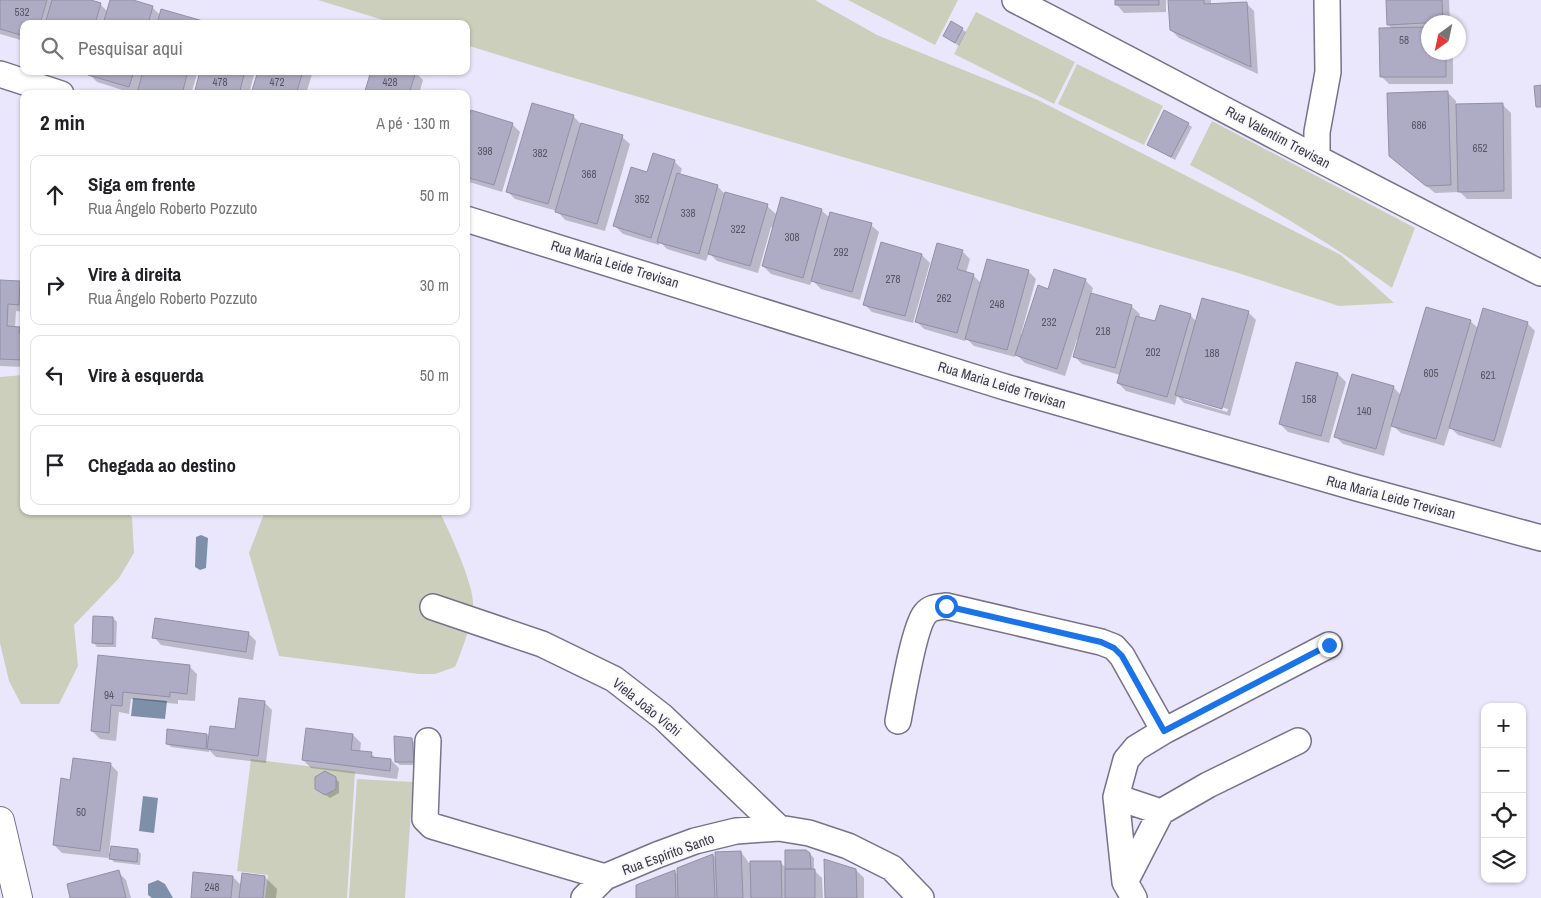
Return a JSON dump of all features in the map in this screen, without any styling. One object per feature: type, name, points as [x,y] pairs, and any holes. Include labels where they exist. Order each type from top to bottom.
[{"type":"street","name":"Rua Valentim Trevisan","points":[[1015,0],[1317,157],[1396,201],[1541,273]]},
{"type":"street","points":[[1317,157],[1318,132],[1328,72],[1327,0]]},
{"type":"street","points":[[0,74],[49,90]]},
{"type":"street","name":"Rua Maria Leide Trevisan","points":[[470,220],[1006,387],[1357,488],[1541,538]]},
{"type":"street","points":[[898,721],[918,630],[924,614],[933,607],[946,606],[1101,642],[1114,648],[1122,656],[1164,731]]},
{"type":"street","name":"Viela João Vichi","points":[[433,607],[542,644],[614,679],[664,717],[778,828]]},
{"type":"street","points":[[1129,890],[1116,797],[1126,760],[1136,748],[1164,731],[1329,645]]},
{"type":"street","points":[[428,741],[425,820],[432,826],[601,888]]},
{"type":"street","points":[[1129,890],[1160,812],[1208,785],[1298,741]]},
{"type":"street","points":[[1116,797],[1160,812]]},
{"type":"street","points":[[0,821],[18,898]]},
{"type":"street","name":"Rua Espírito Santo","points":[[584,898],[695,841],[736,832],[778,828],[809,833],[848,846],[892,868],[921,898]]},
{"type":"green space","points":[[318,0],[815,0],[877,35],[1038,100],[1341,255],[1394,303],[1339,306],[1235,272],[557,73],[470,46],[470,20],[383,20]]},
{"type":"green space","points":[[848,0],[958,0],[935,45]]},
{"type":"green space","points":[[976,12],[1075,62],[1054,104],[954,54]]},
{"type":"green space","points":[[1077,64],[1163,106],[1144,145],[1058,104]]},
{"type":"green space","points":[[1212,121],[1415,228],[1392,288],[1343,254],[1293,223],[1190,165]]},
{"type":"green space","points":[[20,375],[20,515],[129,515],[132,517],[134,553],[119,578],[74,625],[78,666],[59,704],[21,704],[9,681],[0,643],[0,377]]},
{"type":"green space","points":[[263,515],[441,515],[470,585],[473,605],[469,629],[455,667],[435,674],[419,674],[279,656],[249,553]]},
{"type":"green space","points":[[251,759],[355,772],[347,898],[265,898],[268,875],[237,871]]},
{"type":"green space","points":[[357,779],[413,782],[405,898],[349,898]]},
{"type":"water","points":[[201,535],[208,538],[206,568],[200,570],[195,567],[196,537]]},
{"type":"water","points":[[133,698],[167,701],[165,719],[131,716]]},
{"type":"water","points":[[143,796],[158,798],[154,833],[139,831]]},
{"type":"water","points":[[158,880],[165,884],[173,898],[152,898],[148,895],[148,884]]},
{"type":"building","points":[[0,0],[47,0],[41,20],[20,20],[20,35],[0,29]]},
{"type":"building","points":[[52,0],[91,0],[101,3],[96,20],[46,20]]},
{"type":"building","points":[[110,0],[133,0],[153,6],[149,20],[104,20]]},
{"type":"building","points":[[1115,0],[1159,0],[1159,5],[1115,5]]},
{"type":"building","points":[[1168,0],[1204,0],[1204,4],[1247,2],[1251,67],[1170,30]]},
{"type":"building","points":[[1386,0],[1442,0],[1443,15],[1421,15],[1421,23],[1387,25]]},
{"type":"building","points":[[161,9],[200,20],[158,20]]},
{"type":"building","points":[[951,21],[963,28],[955,43],[943,36]]},
{"type":"building","points":[[1421,27],[1421,60],[1446,60],[1446,77],[1380,77],[1379,28]]},
{"type":"building","points":[[88,75],[133,75],[129,87]]},
{"type":"building","points":[[142,75],[187,75],[183,90],[138,90]]},
{"type":"building","points":[[199,75],[244,75],[240,90],[195,90]]},
{"type":"building","points":[[257,75],[302,75],[297,90],[252,90]]},
{"type":"building","points":[[370,75],[415,75],[410,90],[365,90]]},
{"type":"building","points":[[1541,85],[1541,107],[1536,107],[1534,86]]},
{"type":"building","points":[[1448,91],[1451,185],[1426,186],[1389,156],[1387,93]]},
{"type":"building","points":[[532,103],[574,115],[548,204],[506,192]]},
{"type":"building","points":[[1503,103],[1504,191],[1458,192],[1456,104]]},
{"type":"building","points":[[471,110],[513,123],[494,185],[470,178]]},
{"type":"building","points":[[1164,110],[1189,123],[1171,157],[1147,145]]},
{"type":"building","points":[[581,123],[623,135],[597,224],[555,212]]},
{"type":"building","points":[[653,153],[675,160],[651,238],[613,226],[631,167],[647,172]]},
{"type":"building","points":[[677,173],[718,185],[699,254],[657,242]]},
{"type":"building","points":[[725,192],[768,204],[750,266],[708,254]]},
{"type":"building","points":[[781,197],[822,209],[803,278],[762,266]]},
{"type":"building","points":[[830,212],[872,223],[852,292],[811,281]]},
{"type":"building","points":[[881,242],[922,254],[905,316],[863,305]]},
{"type":"building","points":[[937,243],[963,250],[957,269],[974,274],[957,333],[915,322]]},
{"type":"building","points":[[987,259],[1029,270],[1007,350],[965,339]]},
{"type":"building","points":[[1054,269],[1086,279],[1057,369],[1015,355],[1038,285],[1048,289]]},
{"type":"building","points":[[0,280],[20,281],[19,305],[8,304],[7,326],[20,327],[20,360],[0,359]]},
{"type":"building","points":[[1091,293],[1132,305],[1115,368],[1073,357]]},
{"type":"building","points":[[1202,298],[1249,311],[1222,409],[1175,395]]},
{"type":"building","points":[[1160,305],[1191,314],[1167,397],[1117,383],[1136,316],[1155,321]]},
{"type":"building","points":[[1426,307],[1471,320],[1436,439],[1391,426]]},
{"type":"building","points":[[1483,308],[1528,322],[1494,441],[1449,428]]},
{"type":"building","points":[[1296,362],[1338,373],[1321,436],[1279,424]]},
{"type":"building","points":[[1352,374],[1394,386],[1376,449],[1334,437]]},
{"type":"building","points":[[93,616],[113,617],[113,644],[92,643]]},
{"type":"building","points":[[155,618],[249,632],[246,652],[152,638]]},
{"type":"building","points":[[98,655],[190,665],[187,694],[170,692],[170,697],[123,692],[122,706],[111,705],[109,733],[91,731]]},
{"type":"building","points":[[239,698],[265,701],[258,756],[207,749],[210,726],[235,729]]},
{"type":"building","points":[[306,728],[353,734],[351,750],[372,752],[371,757],[391,759],[390,771],[302,760]]},
{"type":"building","points":[[167,729],[207,734],[206,749],[166,744]]},
{"type":"building","points":[[394,736],[412,738],[414,762],[395,762]]},
{"type":"building","points":[[73,758],[111,763],[100,851],[53,845],[61,778],[70,780]]},
{"type":"building","points":[[325,771],[336,777],[336,789],[325,795],[315,789],[315,777]]},
{"type":"building","points":[[111,846],[138,849],[137,862],[109,859]]},
{"type":"building","points":[[785,850],[806,850],[810,853],[811,869],[785,869]]},
{"type":"building","points":[[741,851],[743,898],[717,898],[715,852]]},
{"type":"building","points":[[713,854],[715,898],[678,898],[677,868]]},
{"type":"building","points":[[824,859],[856,869],[857,898],[825,898]]},
{"type":"building","points":[[750,861],[781,861],[782,898],[751,898]]},
{"type":"building","points":[[785,869],[815,869],[815,898],[785,898]]},
{"type":"building","points":[[119,870],[126,898],[70,898],[67,884]]},
{"type":"building","points":[[675,870],[676,898],[636,898],[636,885]]},
{"type":"building","points":[[193,872],[233,876],[231,898],[191,898]]},
{"type":"building","points":[[242,873],[265,876],[263,898],[239,898]]},
{"type":"route","points":[[946,606],[1101,642],[1114,648],[1122,656],[1164,731],[1329,645]]}]
